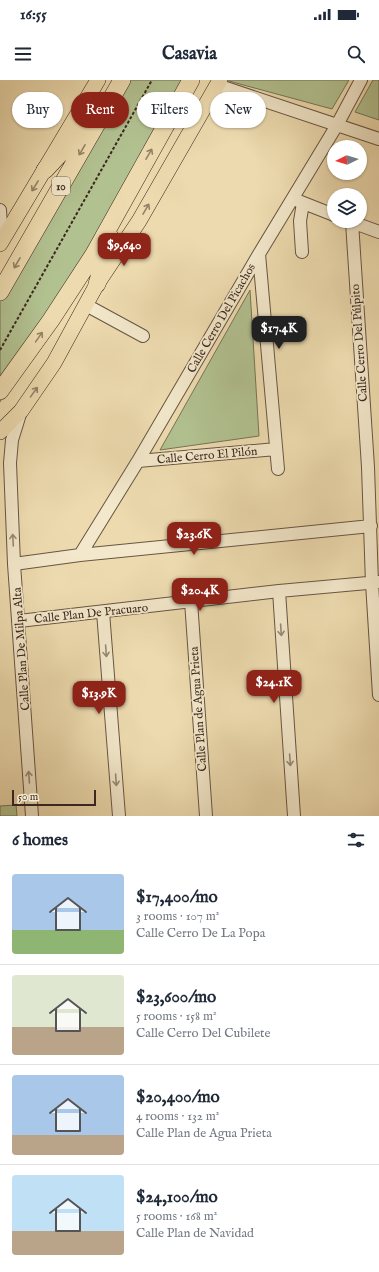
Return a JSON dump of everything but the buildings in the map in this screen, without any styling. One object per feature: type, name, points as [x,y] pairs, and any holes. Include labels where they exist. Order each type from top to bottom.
[{"type":"highway","name":"10","points":[[115,92],[122,80]]},
{"type":"highway","points":[[0,391],[51,320],[94,254],[191,80]]},
{"type":"highway","points":[[45,170],[85,128]]},
{"type":"highway","name":"10","points":[[0,292],[94,128]]},
{"type":"highway","points":[[97,284],[120,206]]},
{"type":"main road","points":[[1,242],[98,80]]},
{"type":"main road","points":[[0,432],[21,411],[54,363],[97,284],[139,221],[219,82]]},
{"type":"street","name":"Calle Cerro Del Picachos","points":[[80,555],[138,461],[259,254],[297,201],[361,80]]},
{"type":"street","points":[[219,82],[379,139]]},
{"type":"street","points":[[302,252],[297,201],[327,212]]},
{"type":"street","points":[[0,210],[1,242]]},
{"type":"street","name":"Calle Cerro Del Púlpito","points":[[350,228],[375,583],[379,696]]},
{"type":"street","points":[[367,228],[379,232]]},
{"type":"street","points":[[259,254],[278,469]]},
{"type":"street","points":[[86,305],[143,336]]},
{"type":"street","name":"Calle Plan De Milpa Alta","points":[[21,411],[10,450],[14,564],[32,816]]},
{"type":"street","name":"Calle Cerro El Pilón","points":[[138,461],[276,449]]},
{"type":"street","points":[[14,564],[80,555],[370,526]]},
{"type":"street","name":"Calle Plan De Pracuaro","points":[[19,621],[279,591],[375,583]]},
{"type":"street","points":[[279,591],[294,816]]},
{"type":"street","name":"Calle Plan de Agua Prieta","points":[[190,601],[206,816]]},
{"type":"street","points":[[104,612],[119,816]]},
{"type":"path","points":[[0,350],[152,80]]},
{"type":"green space","points":[[119,80],[191,80],[184,92],[137,92],[137,128],[163,128],[0,402],[0,278],[90,128],[129,128],[129,92],[112,92]]},
{"type":"green space","points":[[225,80],[349,80],[332,109]]},
{"type":"green space","points":[[373,80],[379,80],[379,120],[355,112]]},
{"type":"green space","points":[[250,290],[259,436],[160,450]]},
{"type":"green space","points":[[16,805],[17,816],[0,816],[0,806]]}]
